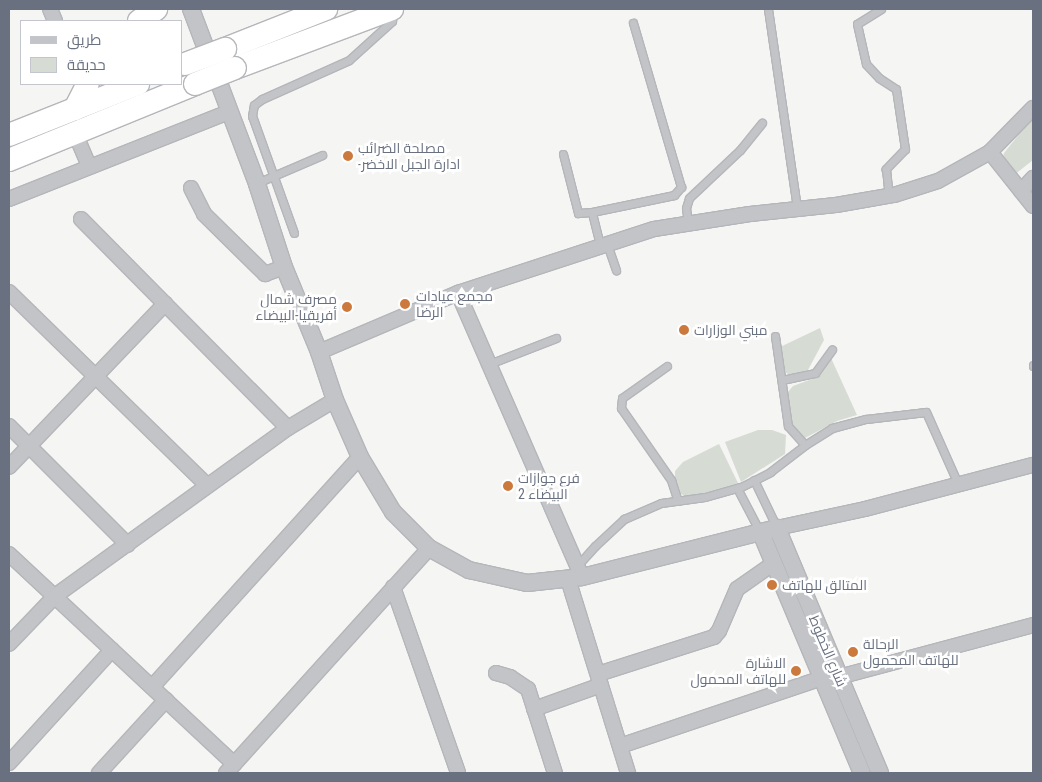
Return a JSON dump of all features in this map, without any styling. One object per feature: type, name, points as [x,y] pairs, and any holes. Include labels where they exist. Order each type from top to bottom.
[{"type":"highway","points":[[140,20],[156,9]]},
{"type":"highway","points":[[230,59],[326,9]]},
{"type":"highway","points":[[187,71],[393,9]]},
{"type":"highway","points":[[10,130],[82,92],[131,85]]},
{"type":"highway","points":[[9,160],[75,133],[162,85]]},
{"type":"street","points":[[191,9],[256,184],[284,267],[319,352],[335,400],[360,457],[393,512],[428,548],[469,570],[527,583],[576,574],[761,532],[1033,465]]},
{"type":"street","points":[[319,352],[458,293],[654,229],[750,214],[836,206],[889,196],[938,180],[990,152],[1033,108]]},
{"type":"street","points":[[9,199],[229,112]]},
{"type":"street","points":[[75,133],[89,166]]},
{"type":"street","points":[[990,152],[1033,206]]},
{"type":"street","points":[[1020,190],[1033,178]]},
{"type":"street","points":[[191,188],[204,214],[265,274],[284,267]]},
{"type":"street","points":[[81,218],[288,428]]},
{"type":"street","points":[[9,292],[206,485]]},
{"type":"street","points":[[458,293],[576,574],[600,680],[628,773]]},
{"type":"street","points":[[9,467],[94,376],[165,304]]},
{"type":"street","points":[[9,644],[55,596],[128,545],[206,485],[288,428],[335,400]]},
{"type":"street","points":[[9,426],[128,545]]},
{"type":"street","points":[[152,687],[360,457]]},
{"type":"street","name":"شارع الخطوط","points":[[777,528],[880,773]]},
{"type":"street","name":"شارع الخطوط","points":[[761,532],[862,773]]},
{"type":"street","points":[[9,554],[166,700],[230,769],[428,548]]},
{"type":"street","points":[[534,709],[600,680],[718,635],[737,589],[774,563]]},
{"type":"street","points":[[393,588],[458,773]]},
{"type":"street","points":[[839,677],[1033,625]]},
{"type":"street","points":[[9,763],[112,650]]},
{"type":"street","points":[[496,673],[510,677],[528,689],[555,773]]},
{"type":"street","points":[[620,746],[822,678]]},
{"type":"street","points":[[98,773],[166,700]]},
{"type":"lane","points":[[294,233],[252,116],[254,105],[262,99],[349,60],[392,21],[393,9]]},
{"type":"lane","points":[[768,9],[797,209]]},
{"type":"lane","points":[[881,9],[857,24],[866,64],[879,78],[896,89],[905,149],[886,169],[889,196]]},
{"type":"lane","points":[[563,154],[578,213],[592,212],[674,195],[681,187],[633,22]]},
{"type":"lane","points":[[688,224],[686,208],[689,198],[740,150],[762,123]]},
{"type":"lane","points":[[256,184],[322,155]]},
{"type":"lane","points":[[592,212],[603,245],[616,270]]},
{"type":"lane","points":[[775,336],[788,426],[805,445]]},
{"type":"lane","points":[[489,364],[556,338]]},
{"type":"lane","points":[[782,380],[815,373],[832,350]]},
{"type":"lane","points":[[667,366],[622,398],[621,408],[671,480],[678,501]]},
{"type":"lane","points":[[576,574],[595,546],[624,520],[660,503],[737,488],[770,472],[805,445],[832,428],[866,419],[926,412],[958,484]]},
{"type":"lane","points":[[754,480],[777,528]]},
{"type":"lane","points":[[737,488],[761,532]]},
{"type":"green space","points":[[1033,117],[1033,160],[1013,176],[1002,162],[1004,153]]},
{"type":"green space","points":[[820,328],[824,340],[808,370],[792,376],[783,371],[778,348]]},
{"type":"green space","points":[[826,358],[831,358],[857,415],[837,421],[805,438],[799,436],[787,417],[787,393],[793,386],[812,379]]},
{"type":"green space","points":[[758,430],[772,430],[786,435],[785,454],[741,482],[725,442]]},
{"type":"green space","points":[[719,444],[738,483],[718,491],[689,498],[675,491],[675,471],[683,462]]},
{"type":"place","name":"مصلحة الضرائب -ادارة الجبل الاخضر","points":[[348,156]]},
{"type":"place","name":"مجمع عيادات الرضا","points":[[405,304]]},
{"type":"place","name":"مصرف شمال أفريقيا-البيضاء","points":[[347,307]]},
{"type":"place","name":"مبني الوزارات","points":[[684,330]]},
{"type":"place","name":"فرع جوازات البيضاء 2","points":[[508,486]]},
{"type":"place","name":"المتالق للهاتف","points":[[772,585]]},
{"type":"place","name":"الرحالة للهاتف المحمول","points":[[853,652]]},
{"type":"place","name":"الاشارة للهاتف المحمول","points":[[796,671]]}]
